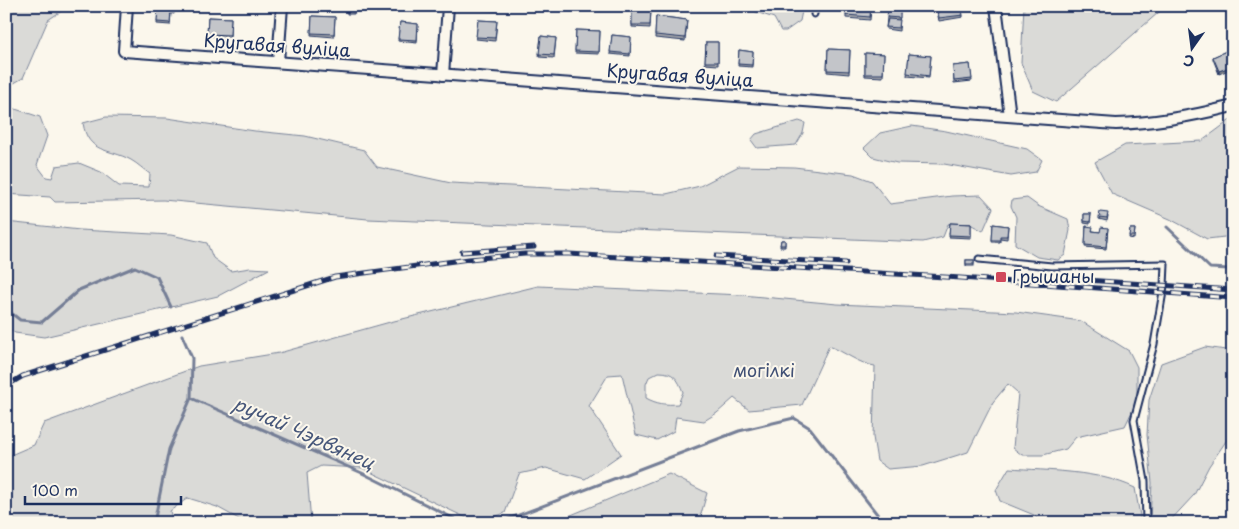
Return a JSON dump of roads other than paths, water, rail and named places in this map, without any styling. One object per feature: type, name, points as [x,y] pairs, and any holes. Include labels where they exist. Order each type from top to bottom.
[{"type":"street","name":"Кругавая вуліца","points":[[127,6],[124,51],[1116,124],[1146,124],[1187,118],[1233,106]]},
{"type":"street","points":[[278,62],[282,6]]},
{"type":"street","points":[[443,75],[448,6]]},
{"type":"street","points":[[996,6],[1010,116]]},
{"type":"lane","points":[[814,14],[815,6]]},
{"type":"lane","points":[[979,259],[1052,266],[1165,264],[1164,286],[1154,344],[1134,420],[1145,481],[1146,523]]},
{"type":"waterway","points":[[1167,227],[1210,268],[1229,269]]},
{"type":"waterway","name":"ручай Чэрвянец","points":[[6,309],[20,320],[42,322],[79,290],[135,267],[157,277],[171,307]]},
{"type":"waterway","name":"ручай Чэрвянец","points":[[182,335],[192,358],[191,398],[362,473],[463,523]]},
{"type":"waterway","points":[[154,523],[169,449],[191,398]]},
{"type":"waterway","points":[[498,523],[739,431],[794,418],[810,428],[884,523]]},
{"type":"railway","points":[[462,252],[534,247]]},
{"type":"railway","points":[[6,386],[23,376],[335,277],[469,259],[525,254],[569,254],[961,278],[1233,298]]},
{"type":"railway","points":[[716,256],[846,263]]},
{"type":"railway","points":[[1086,280],[1233,290]]},
{"type":"place","name":"Грышаны","points":[[1001,277]]},
{"type":"park label","name":"могілкі","points":[[764,371]]}]
